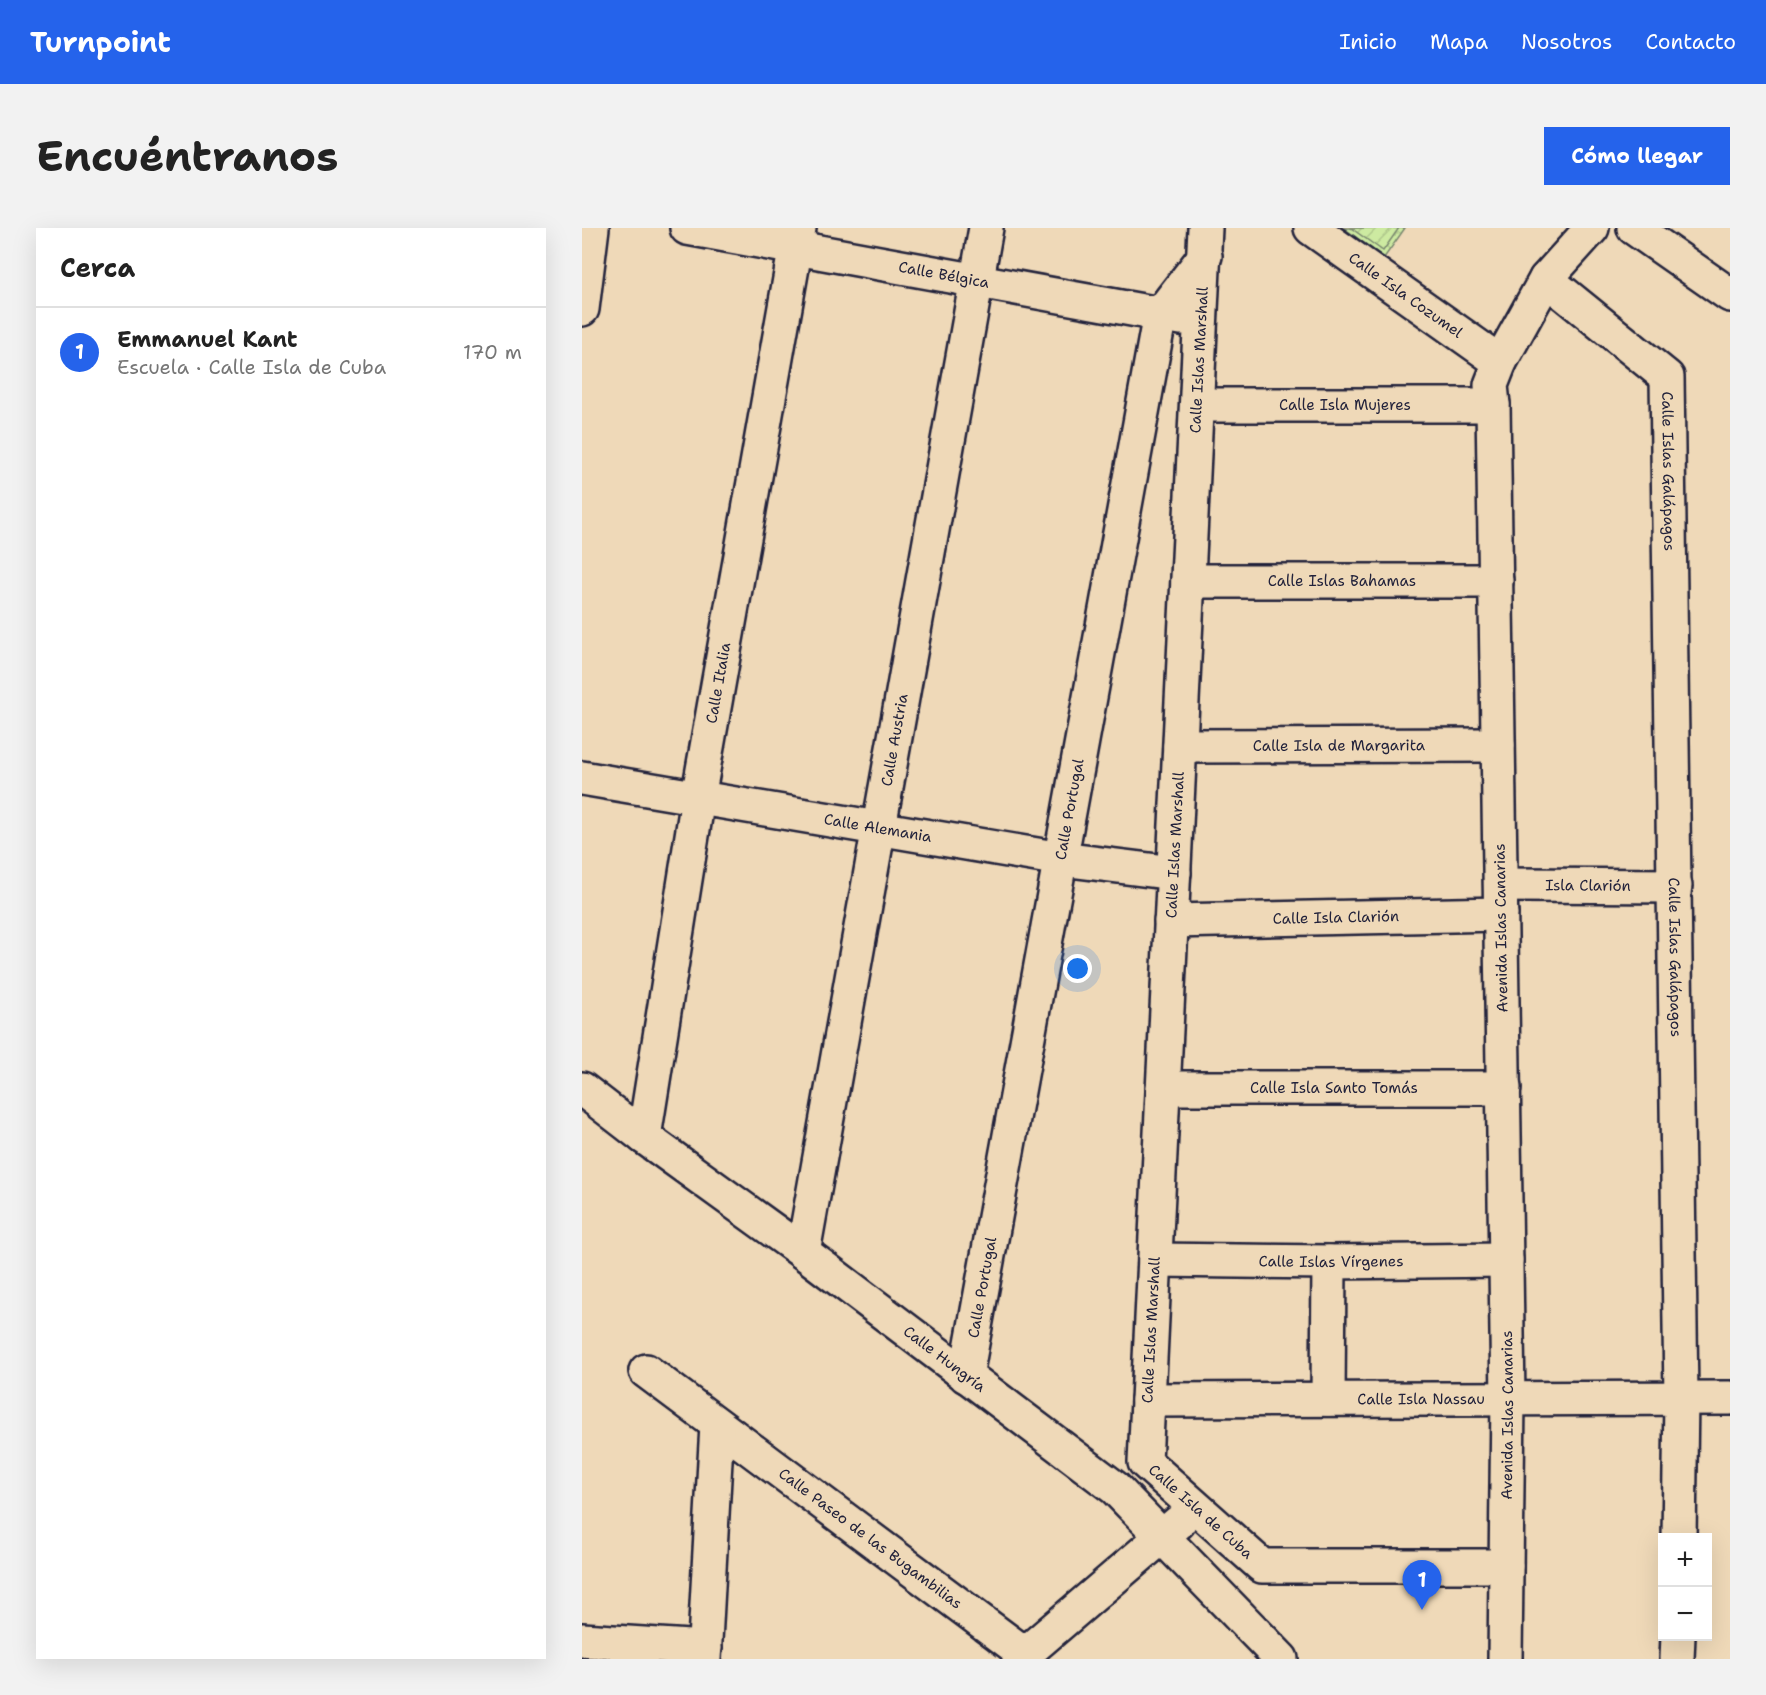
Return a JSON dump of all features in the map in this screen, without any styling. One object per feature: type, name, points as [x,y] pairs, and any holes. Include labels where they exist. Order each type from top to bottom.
[{"type":"street","points":[[582,309],[592,228]]},
{"type":"street","name":"Calle Bélgica","points":[[687,228],[797,238],[976,280],[1201,322]]},
{"type":"street","name":"Calle Austria","points":[[803,1252],[986,228]]},
{"type":"street","name":"Calle Isla Cozumel","points":[[1311,228],[1500,362]]},
{"type":"street","name":"Avenida Islas Canarias","points":[[1505,1659],[1508,1398],[1494,405],[1491,385],[1500,362],[1546,279],[1592,228]]},
{"type":"street","points":[[1634,228],[1730,295]]},
{"type":"street","name":"Calle Italia","points":[[644,1137],[698,798],[797,238]]},
{"type":"street","name":"Calle Portugal","points":[[966,1376],[1160,314],[1205,242]]},
{"type":"street","name":"Calle Islas Marshall","points":[[1145,1462],[1205,242]]},
{"type":"street","name":"Calle Islas Galápagos","points":[[1546,279],[1667,377],[1681,1398],[1679,1533]]},
{"type":"street","name":"Calle Isla Mujeres","points":[[1197,405],[1494,405]]},
{"type":"street","name":"Calle Islas Bahamas","points":[[1188,581],[1496,581]]},
{"type":"street","name":"Calle Isla de Margarita","points":[[1180,746],[1498,745]]},
{"type":"street","name":"Calle Alemania","points":[[582,778],[1060,859],[1174,873]]},
{"type":"street","name":"Isla Clarión","points":[[1501,899],[1675,886]]},
{"type":"street","name":"Calle Isla Clarión","points":[[1172,921],[1501,899]]},
{"type":"street","name":"Calle Isla Santo Tomás","points":[[1163,1088],[1504,1088]]},
{"type":"street","name":"Calle Hungría","points":[[582,1089],[644,1137],[803,1252],[1115,1488],[1281,1659]]},
{"type":"street","name":"Calle Islas Vírgenes","points":[[1155,1260],[1329,1262],[1506,1260]]},
{"type":"street","points":[[1328,1399],[1329,1262]]},
{"type":"street","name":"Calle Paseo de las Bugambilias","points":[[646,1371],[1022,1657],[1196,1507]]},
{"type":"street","name":"Calle Isla Nassau","points":[[1148,1400],[1730,1398]]},
{"type":"street","points":[[582,1640],[704,1653],[717,1425]]},
{"type":"street","name":"Calle Isla de Cuba","points":[[1145,1462],[1262,1566],[1506,1566]]},
{"type":"street","points":[[1677,1659],[1678,1641]]},
{"type":"green space","points":[[1344,228],[1405,228],[1384,258]]},
{"type":"green space","points":[[1351,228],[1399,228],[1383,251]]},
{"type":"place","name":"Emmanuel Kant","points":[[1422,1610]]}]
